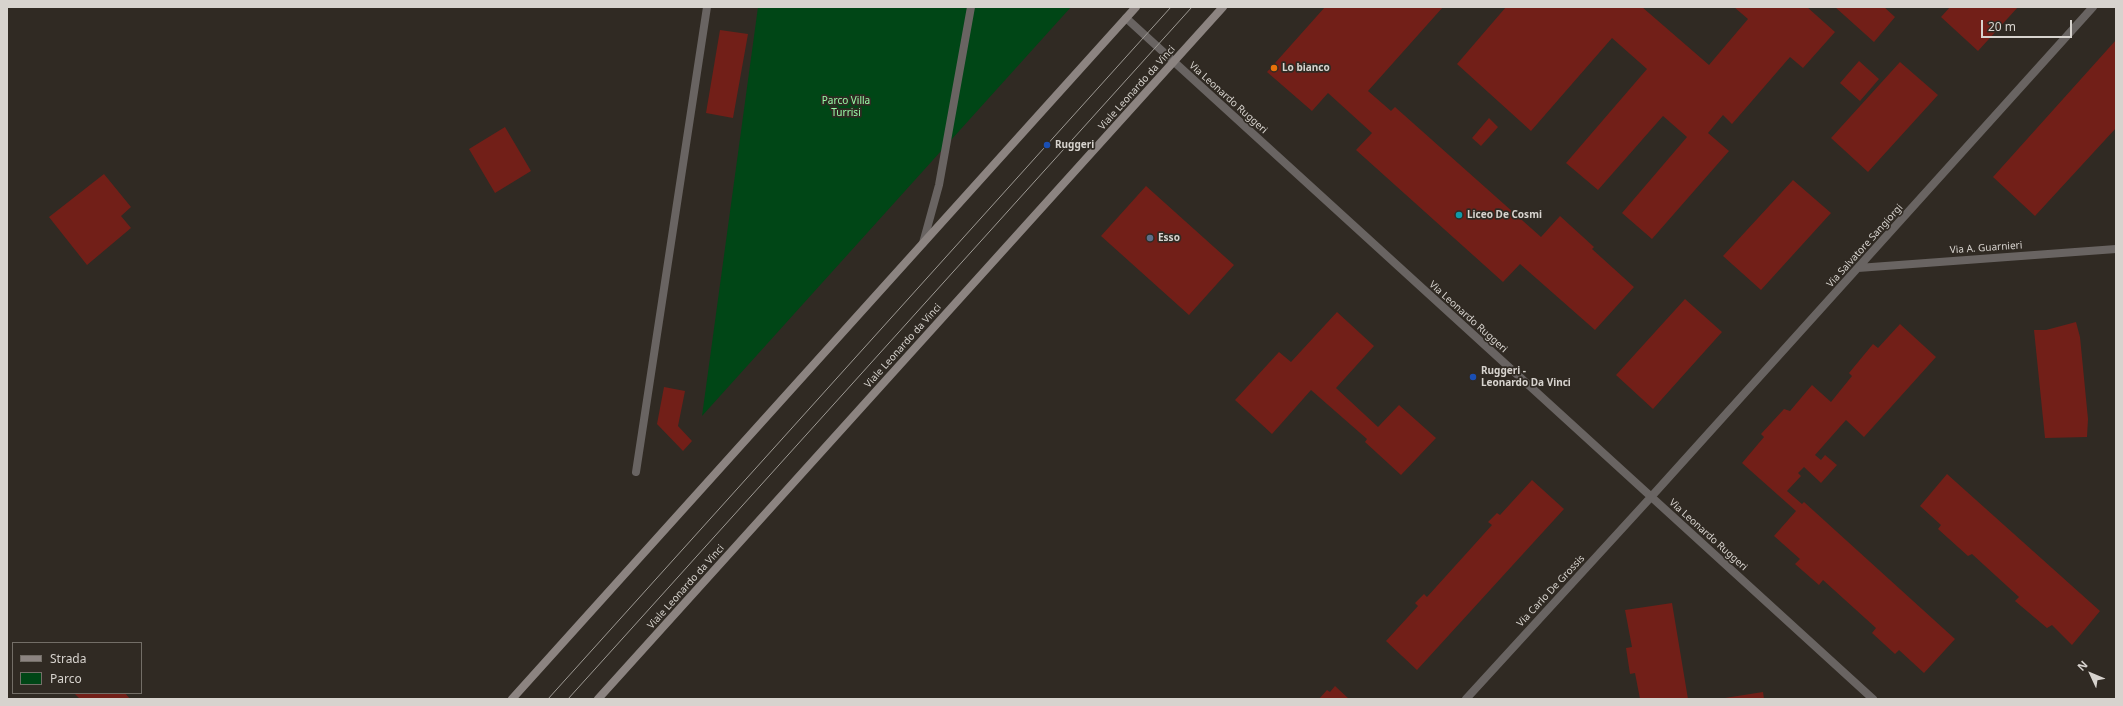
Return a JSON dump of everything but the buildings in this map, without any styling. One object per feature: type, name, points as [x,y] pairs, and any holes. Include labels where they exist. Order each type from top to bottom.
[{"type":"street","points":[[636,472],[707,7]]},
{"type":"street","points":[[923,243],[939,185],[971,7]]},
{"type":"street","points":[[512,699],[1136,7]]},
{"type":"street","name":"Viale Leonardo da Vinci","points":[[598,699],[1223,7]]},
{"type":"street","name":"Via Salvatore Sangiorgi","points":[[1651,497],[2093,7]]},
{"type":"street","name":"Via Leonardo Ruggeri","points":[[1126,18],[1873,699]]},
{"type":"street","name":"Via A. Guarnieri","points":[[1858,268],[2116,249]]},
{"type":"street","name":"Via Carlo De Grossis","points":[[1466,699],[1651,497]]},
{"type":"green space","name":"Parco Villa Turrisi","points":[[758,7],[1071,7],[702,416]]},
{"type":"tram line","points":[[548,699],[1171,7]]},
{"type":"tram line","points":[[568,699],[1192,7]]},
{"type":"place","name":"Lo bianco","points":[[1274,68]]},
{"type":"place","name":"Ruggeri","points":[[1047,145]]},
{"type":"place","name":"Liceo De Cosmi","points":[[1459,215]]},
{"type":"place","name":"Esso","points":[[1150,238]]},
{"type":"place","name":"Ruggeri - Leonardo Da Vinci","points":[[1473,377]]}]
